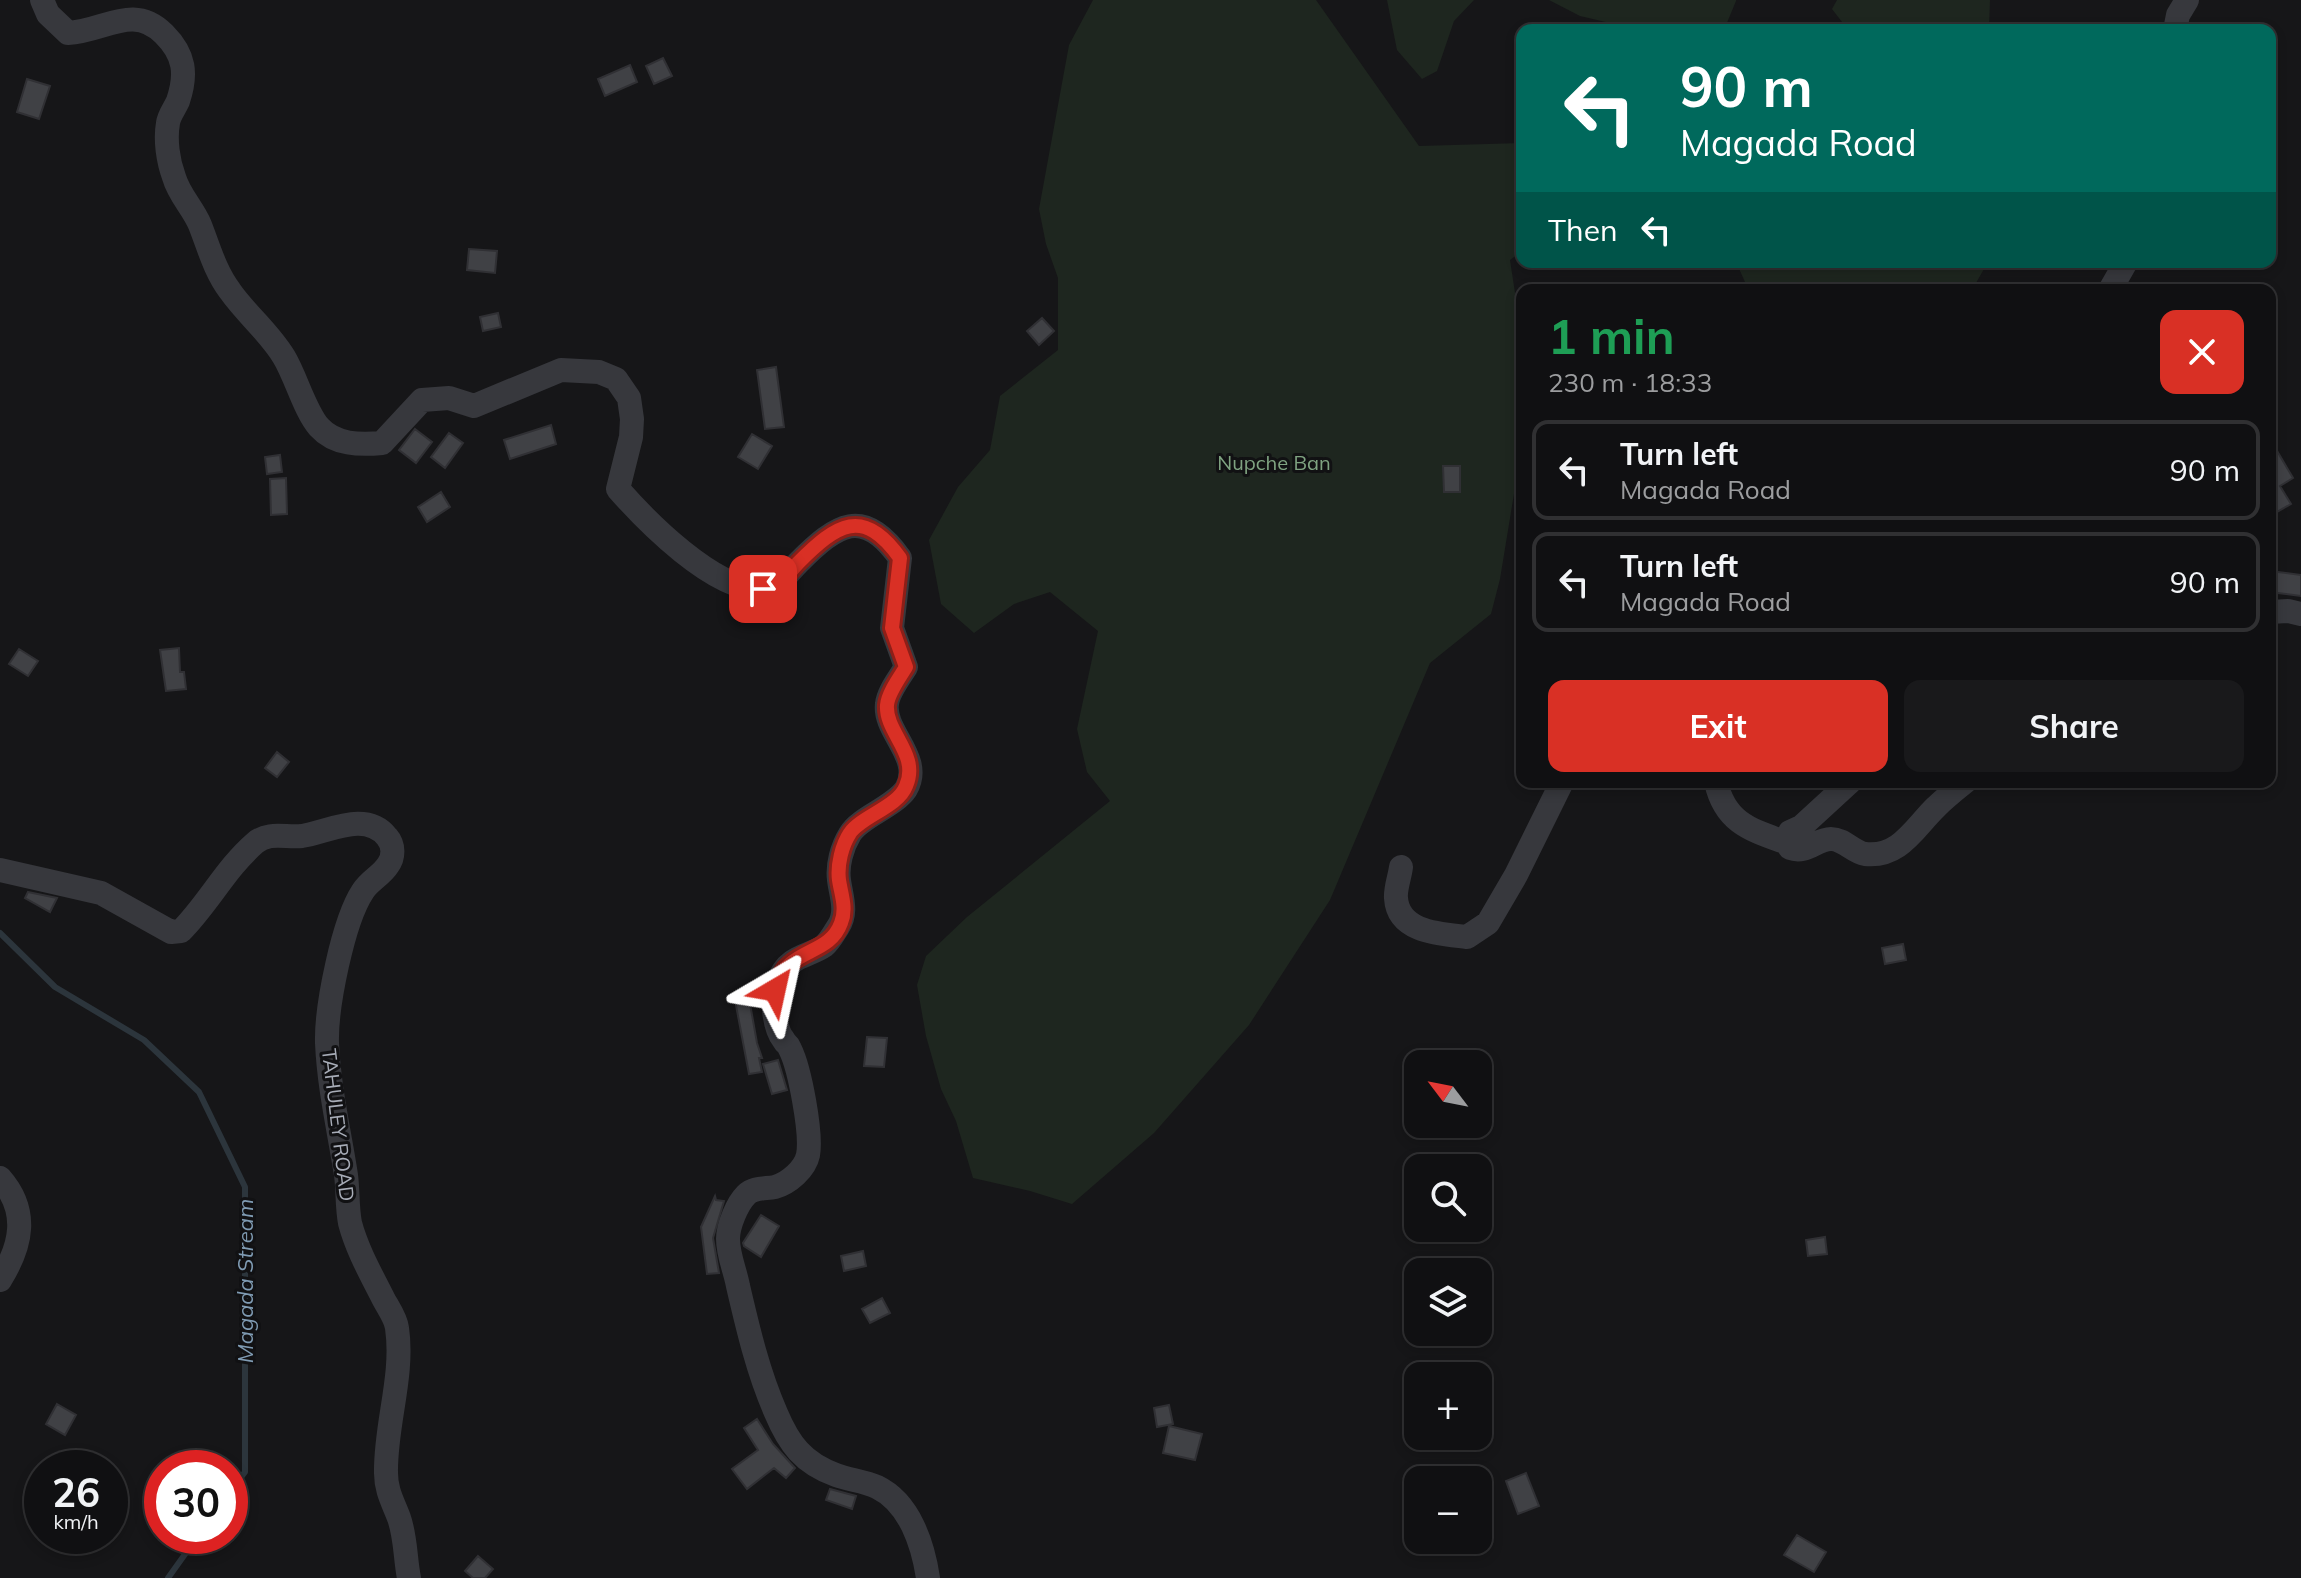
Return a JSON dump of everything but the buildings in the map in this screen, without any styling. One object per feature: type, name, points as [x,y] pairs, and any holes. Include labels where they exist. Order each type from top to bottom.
[{"type":"street","points":[[42,0],[48,14],[68,33],[106,26],[129,17],[147,22],[162,32],[175,47],[185,73],[168,121],[168,149],[174,177],[230,292],[283,354],[320,428],[336,440],[359,445],[382,443],[422,400],[449,398],[474,406],[561,370],[599,372],[616,379],[629,398],[631,437],[618,489],[665,538],[721,577],[746,588],[763,589],[781,582],[824,540],[849,525],[866,526],[886,539],[900,558],[892,628],[906,667],[887,702],[888,717],[907,755],[910,776],[905,790],[870,819],[852,829],[843,846],[839,878],[844,901],[841,923],[826,944],[791,963],[781,974],[773,1010],[781,1037],[790,1046],[797,1070],[810,1138],[808,1158],[797,1174],[785,1182],[747,1194],[728,1236],[756,1362],[788,1440],[818,1467],[836,1476],[878,1487],[896,1503],[913,1525],[924,1551],[928,1578]]},
{"type":"street","points":[[2176,24],[2187,0]]},
{"type":"street","points":[[2276,612],[2301,614]]},
{"type":"street","points":[[1401,867],[1396,900],[1406,920],[1419,930],[1467,937],[1488,923],[1516,875],[1559,788]]},
{"type":"street","points":[[1717,788],[1720,800],[1732,817],[1755,831],[1787,843],[1794,850],[1804,850],[1827,839],[1837,840],[1861,854],[1892,850],[1917,830],[1933,809],[1958,788]]},
{"type":"street","points":[[1787,843],[1790,832],[1801,827],[1843,788]]},
{"type":"street","name":"TAHULEY ROAD","points":[[0,870],[101,893],[171,932],[181,931],[258,841],[273,835],[303,836],[333,826],[360,825],[375,827],[389,838],[393,852],[388,865],[363,889],[349,920],[330,1004],[327,1040],[331,1097],[348,1188],[350,1222],[367,1266],[397,1326],[396,1382],[386,1470],[388,1495],[399,1518],[409,1578]]},
{"type":"street","points":[[0,1178],[14,1195],[19,1237],[12,1259],[0,1280]]},
{"type":"green space","name":"Nupche Ban","points":[[1093,0],[1316,0],[1419,146],[1516,143],[1516,256],[1510,260],[1516,300],[1516,482],[1491,614],[1430,663],[1330,900],[1249,1025],[1154,1133],[1072,1204],[973,1178],[956,1121],[941,1089],[926,1036],[917,985],[926,956],[967,917],[1110,801],[1087,772],[1077,729],[1098,631],[1050,592],[1014,604],[974,633],[941,604],[929,540],[958,487],[990,450],[1000,396],[1058,350],[1058,278],[1046,244],[1039,209],[1069,45]]},
{"type":"green space","points":[[1387,0],[1474,0],[1454,21],[1437,71],[1422,79],[1397,50]]},
{"type":"green space","points":[[1549,0],[1736,0],[1726,24],[1614,24],[1580,16]]},
{"type":"green space","points":[[1837,0],[1990,0],[1989,24],[1841,24],[1832,9]]},
{"type":"green space","points":[[1739,268],[1985,268],[1975,284],[1745,282]]},
{"type":"waterway","name":"Magada Stream","points":[[0,933],[55,987],[144,1040],[199,1092],[245,1187],[245,1450]]},
{"type":"waterway","name":"Magada Stream","points":[[168,1578],[185,1554]]},
{"type":"route","points":[[763,589],[781,582],[824,540],[849,525],[866,526],[886,539],[900,558],[892,628],[906,667],[887,702],[888,717],[907,755],[910,776],[905,790],[870,819],[852,829],[843,846],[839,878],[844,901],[841,923],[826,944],[791,963],[781,974],[775,990]]}]
